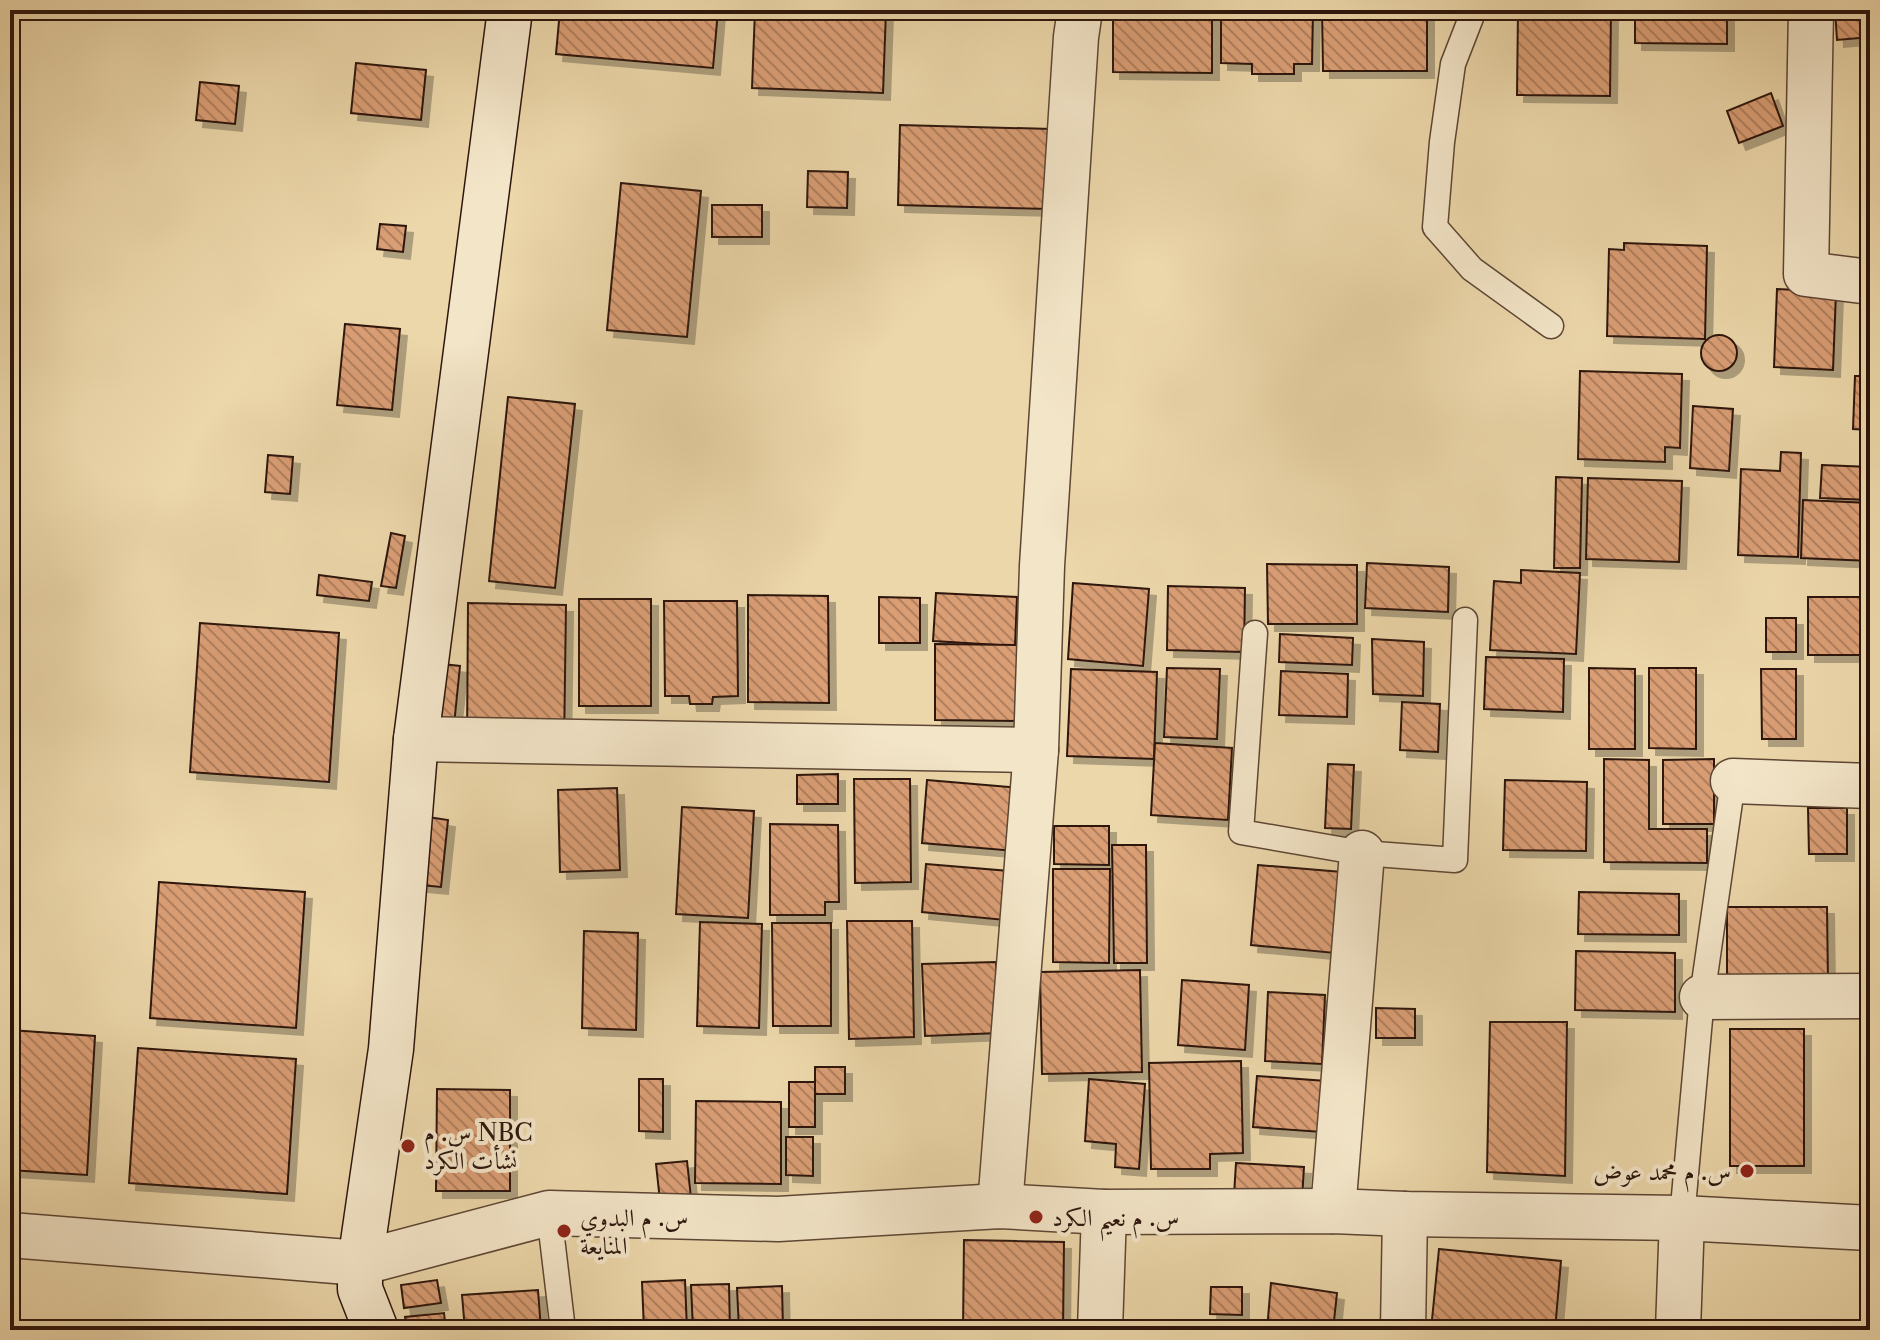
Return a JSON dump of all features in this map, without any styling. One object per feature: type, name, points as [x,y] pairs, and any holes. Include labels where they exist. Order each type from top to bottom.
[{"type":"street","points":[[343,1330],[360,1276],[391,1049],[416,739],[510,10]]},
{"type":"street","points":[[1000,1206],[1036,750],[1042,566],[1080,10]]},
{"type":"street","points":[[1811,10],[1806,274],[1870,282]]},
{"type":"street","points":[[416,739],[1036,750]]},
{"type":"street","points":[[1733,781],[1870,786]]},
{"type":"street","points":[[1333,1211],[1362,853]]},
{"type":"street","points":[[1702,997],[1870,996]]},
{"type":"street","points":[[10,1235],[360,1276],[549,1213],[778,1219],[1000,1206],[1104,1212],[1333,1211],[1682,1218],[1870,1228]]},
{"type":"street","points":[[1100,1330],[1104,1212]]},
{"type":"street","points":[[1403,1330],[1405,1214]]},
{"type":"street","points":[[1678,1330],[1682,1218]]},
{"type":"street","points":[[360,1276],[376,1330]]},
{"type":"lane","points":[[1474,10],[1453,64],[1435,227],[1472,269],[1551,326]]},
{"type":"lane","points":[[1255,633],[1241,832],[1362,853],[1455,860],[1465,620]]},
{"type":"lane","points":[[1682,1218],[1702,997],[1733,781]]},
{"type":"lane","points":[[549,1213],[563,1330]]},
{"type":"building","points":[[560,10],[718,10],[713,68],[556,54]]},
{"type":"building","points":[[755,10],[886,10],[883,93],[752,88]]},
{"type":"building","points":[[1113,10],[1212,10],[1212,73],[1113,72]]},
{"type":"building","points":[[1221,10],[1313,10],[1312,64],[1294,64],[1294,74],[1252,74],[1252,64],[1221,63]]},
{"type":"building","points":[[1322,10],[1427,10],[1427,71],[1323,71]]},
{"type":"building","points":[[1518,10],[1611,10],[1610,96],[1517,95]]},
{"type":"building","points":[[1635,10],[1727,10],[1727,44],[1635,43]]},
{"type":"building","points":[[1835,10],[1870,10],[1870,37],[1837,40]]},
{"type":"building","points":[[356,63],[426,70],[421,120],[351,113]]},
{"type":"building","points":[[200,82],[239,86],[235,124],[196,120]]},
{"type":"building","points":[[1771,93],[1783,126],[1739,143],[1727,111]]},
{"type":"building","points":[[900,125],[1051,129],[1049,209],[898,205]]},
{"type":"building","points":[[808,171],[848,172],[847,208],[807,207]]},
{"type":"building","points":[[621,183],[701,191],[687,337],[607,330]]},
{"type":"building","points":[[712,205],[762,205],[762,237],[712,237]]},
{"type":"building","points":[[380,224],[406,226],[403,252],[377,249]]},
{"type":"building","points":[[1624,243],[1707,246],[1705,339],[1607,336],[1609,249],[1624,250]]},
{"type":"building","points":[[1777,289],[1836,292],[1833,370],[1774,367]]},
{"type":"building","points":[[345,324],[400,329],[392,410],[337,405]]},
{"type":"building","points":[[1719,335],[1731,341],[1737,353],[1731,365],[1719,371],[1707,365],[1701,353],[1707,341]]},
{"type":"building","points":[[1580,371],[1682,374],[1680,448],[1665,447],[1665,462],[1578,459]]},
{"type":"building","points":[[1855,376],[1870,376],[1870,430],[1853,429]]},
{"type":"building","points":[[508,397],[575,404],[555,588],[489,581]]},
{"type":"building","points":[[1693,406],[1733,409],[1729,471],[1690,468]]},
{"type":"building","points":[[1781,452],[1801,453],[1798,557],[1738,555],[1741,469],[1780,471]]},
{"type":"building","points":[[268,455],[293,457],[290,494],[265,492]]},
{"type":"building","points":[[1822,465],[1870,467],[1870,500],[1820,498]]},
{"type":"building","points":[[1556,477],[1582,478],[1580,568],[1554,568]]},
{"type":"building","points":[[1588,478],[1682,481],[1679,562],[1586,559]]},
{"type":"building","points":[[1803,500],[1870,503],[1870,561],[1801,558]]},
{"type":"building","points":[[391,533],[405,536],[396,588],[381,586]]},
{"type":"building","points":[[1367,563],[1449,567],[1448,612],[1365,608]]},
{"type":"building","points":[[1267,564],[1357,565],[1357,624],[1268,624]]},
{"type":"building","points":[[1521,570],[1580,573],[1576,654],[1490,650],[1494,581],[1521,583]]},
{"type":"building","points":[[319,575],[372,582],[369,601],[317,595]]},
{"type":"building","points":[[1073,583],[1149,589],[1143,666],[1068,659]]},
{"type":"building","points":[[1168,586],[1245,588],[1244,652],[1167,650]]},
{"type":"building","points":[[936,593],[1017,597],[1015,646],[933,641]]},
{"type":"building","points":[[748,595],[828,596],[829,703],[748,702]]},
{"type":"building","points":[[879,597],[920,598],[920,643],[879,643]]},
{"type":"building","points":[[1808,597],[1870,597],[1870,655],[1808,655]]},
{"type":"building","points":[[579,599],[651,599],[651,706],[579,706]]},
{"type":"building","points":[[664,601],[737,601],[738,696],[713,697],[712,704],[690,704],[689,696],[665,696]]},
{"type":"building","points":[[468,603],[566,605],[564,747],[467,746]]},
{"type":"building","points":[[1766,618],[1796,618],[1796,652],[1766,652]]},
{"type":"building","points":[[200,623],[339,633],[329,782],[190,772]]},
{"type":"building","points":[[1280,634],[1353,638],[1352,665],[1279,662]]},
{"type":"building","points":[[1372,639],[1424,642],[1423,696],[1373,694]]},
{"type":"building","points":[[935,644],[1021,645],[1020,721],[935,720]]},
{"type":"building","points":[[1486,657],[1564,659],[1563,712],[1484,709]]},
{"type":"building","points":[[442,664],[460,666],[454,725],[436,724]]},
{"type":"building","points":[[1167,668],[1220,669],[1217,739],[1164,737]]},
{"type":"building","points":[[1589,668],[1635,669],[1635,749],[1589,749]]},
{"type":"building","points":[[1649,668],[1696,668],[1696,749],[1649,748]]},
{"type":"building","points":[[1071,669],[1157,672],[1154,759],[1067,756]]},
{"type":"building","points":[[1761,669],[1796,669],[1796,739],[1762,739]]},
{"type":"building","points":[[1281,671],[1348,674],[1347,717],[1279,715]]},
{"type":"building","points":[[1402,702],[1440,704],[1438,752],[1400,750]]},
{"type":"building","points":[[1155,743],[1232,748],[1228,820],[1151,815]]},
{"type":"building","points":[[1604,759],[1649,760],[1649,829],[1707,829],[1707,863],[1604,862]]},
{"type":"building","points":[[1714,759],[1714,824],[1663,824],[1663,760]]},
{"type":"building","points":[[1328,764],[1354,765],[1351,829],[1325,828]]},
{"type":"building","points":[[838,774],[838,804],[797,804],[797,775]]},
{"type":"building","points":[[854,779],[910,779],[911,882],[855,883]]},
{"type":"building","points":[[927,780],[1021,788],[1015,851],[922,843]]},
{"type":"building","points":[[1505,780],[1587,782],[1586,851],[1503,850]]},
{"type":"building","points":[[617,788],[620,870],[560,872],[558,790]]},
{"type":"building","points":[[682,807],[754,811],[748,918],[676,914]]},
{"type":"building","points":[[1808,808],[1847,808],[1847,854],[1809,854]]},
{"type":"building","points":[[428,817],[448,820],[441,887],[421,885]]},
{"type":"building","points":[[770,824],[838,825],[839,902],[825,902],[825,915],[770,915]]},
{"type":"building","points":[[1054,826],[1109,826],[1109,865],[1054,864]]},
{"type":"building","points":[[1112,845],[1146,845],[1147,963],[1114,963]]},
{"type":"building","points":[[926,864],[1009,871],[1005,920],[922,912]]},
{"type":"building","points":[[1258,865],[1342,872],[1335,953],[1251,945]]},
{"type":"building","points":[[1053,869],[1110,869],[1109,963],[1053,962]]},
{"type":"building","points":[[159,882],[305,892],[296,1028],[150,1018]]},
{"type":"building","points":[[1579,892],[1679,894],[1679,935],[1578,934]]},
{"type":"building","points":[[1727,907],[1827,907],[1828,983],[1727,983]]},
{"type":"building","points":[[847,921],[912,921],[914,1037],[849,1039]]},
{"type":"building","points":[[700,922],[762,924],[759,1028],[697,1026]]},
{"type":"building","points":[[772,923],[831,923],[831,1026],[773,1026]]},
{"type":"building","points":[[584,931],[638,933],[636,1030],[582,1028]]},
{"type":"building","points":[[1576,951],[1675,953],[1675,1012],[1575,1010]]},
{"type":"building","points":[[996,962],[999,1033],[925,1036],[922,964]]},
{"type":"building","points":[[1140,970],[1142,1072],[1042,1074],[1040,972]]},
{"type":"building","points":[[1182,980],[1249,985],[1245,1050],[1178,1045]]},
{"type":"building","points":[[1268,992],[1325,995],[1322,1064],[1265,1061]]},
{"type":"building","points":[[1376,1008],[1415,1009],[1415,1038],[1376,1038]]},
{"type":"building","points":[[1490,1022],[1567,1022],[1565,1176],[1487,1172]]},
{"type":"building","points":[[1730,1029],[1804,1029],[1804,1166],[1730,1166]]},
{"type":"building","points":[[10,1030],[95,1036],[87,1175],[10,1170]]},
{"type":"building","points":[[138,1048],[296,1059],[287,1194],[129,1183]]},
{"type":"building","points":[[1241,1061],[1243,1153],[1210,1154],[1210,1169],[1151,1169],[1149,1063]]},
{"type":"building","points":[[815,1067],[845,1067],[845,1094],[815,1094]]},
{"type":"building","points":[[1257,1076],[1326,1081],[1322,1132],[1253,1127]]},
{"type":"building","points":[[639,1079],[663,1079],[663,1132],[639,1131]]},
{"type":"building","points":[[1089,1079],[1145,1084],[1139,1169],[1115,1167],[1116,1144],[1085,1141]]},
{"type":"building","points":[[789,1082],[815,1082],[815,1127],[789,1127]]},
{"type":"building","points":[[437,1089],[510,1090],[510,1191],[436,1191]]},
{"type":"building","points":[[696,1101],[781,1102],[781,1184],[695,1183]]},
{"type":"building","points":[[786,1137],[813,1137],[813,1176],[786,1175]]},
{"type":"building","points":[[687,1161],[691,1198],[660,1201],[656,1164]]},
{"type":"building","points":[[1236,1163],[1304,1167],[1302,1199],[1234,1195]]},
{"type":"building","points":[[964,1240],[1064,1242],[1063,1330],[963,1330]]},
{"type":"building","points":[[1439,1249],[1561,1261],[1555,1330],[1431,1330]]},
{"type":"building","points":[[437,1280],[441,1303],[404,1308],[401,1285]]},
{"type":"building","points":[[685,1280],[687,1330],[644,1330],[642,1282]]},
{"type":"building","points":[[1271,1283],[1337,1293],[1333,1330],[1267,1330]]},
{"type":"building","points":[[729,1284],[730,1330],[693,1330],[691,1285]]},
{"type":"building","points":[[782,1286],[783,1330],[739,1330],[737,1288]]},
{"type":"building","points":[[1211,1287],[1242,1287],[1242,1315],[1210,1314]]},
{"type":"building","points":[[538,1290],[541,1330],[465,1330],[462,1295]]},
{"type":"building","points":[[444,1313],[446,1330],[407,1330],[405,1317]]},
{"type":"place","name":"س. م NBC نشأت الكرد","points":[[408,1146]]},
{"type":"place","name":"س. م محمد عوض","points":[[1747,1171]]},
{"type":"place","name":"س. م نعيم الكرد","points":[[1036,1217]]},
{"type":"place","name":"س. م البدوي المنايعة","points":[[564,1231]]}]
